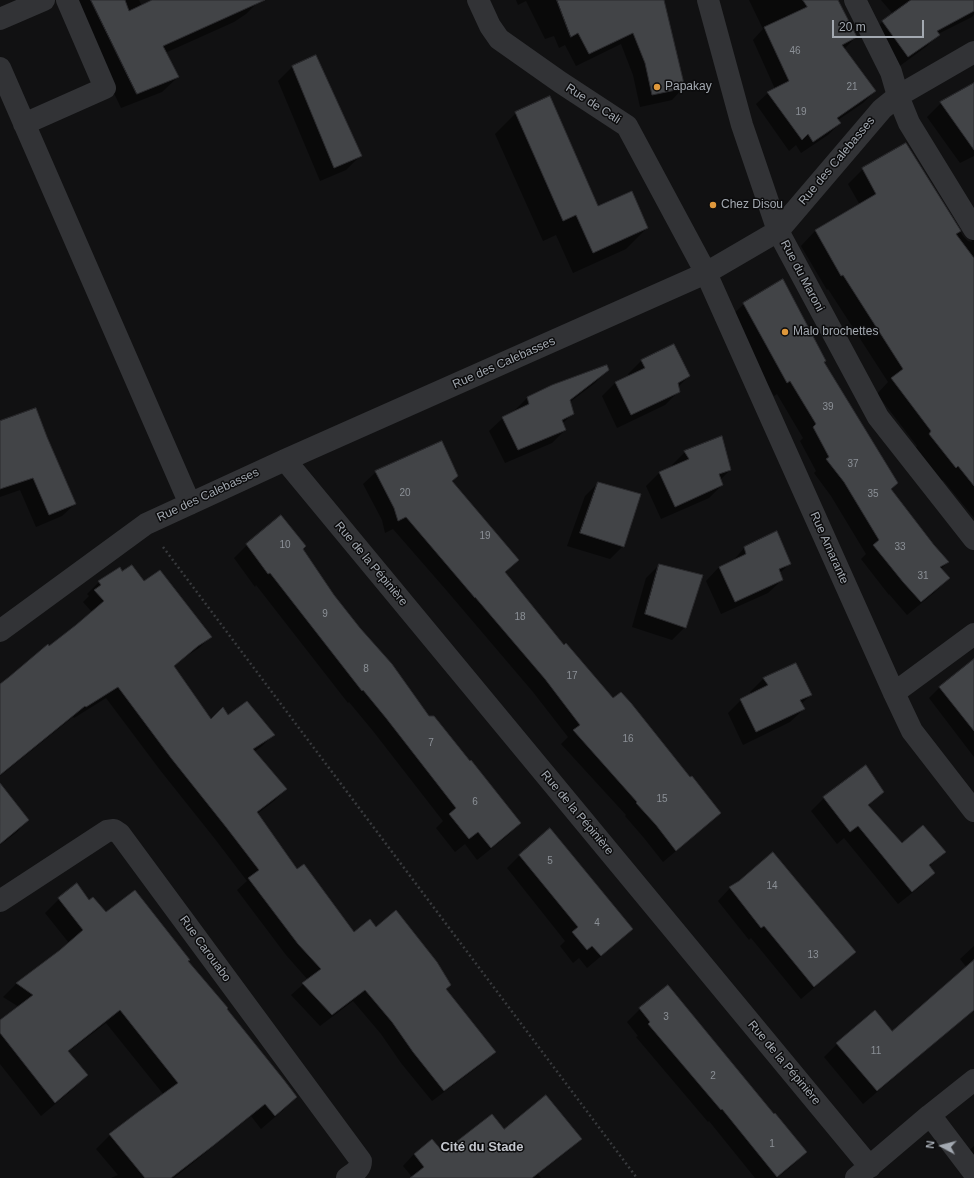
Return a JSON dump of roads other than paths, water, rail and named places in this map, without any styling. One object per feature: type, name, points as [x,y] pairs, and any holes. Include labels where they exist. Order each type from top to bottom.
[{"type":"street","points":[[0,19],[44,0]]},
{"type":"street","points":[[24,124],[105,88],[67,0]]},
{"type":"street","name":"Rue de Cali","points":[[478,0],[490,26],[500,39],[560,82],[627,126],[706,273]]},
{"type":"street","name":"Rue du Maroni","points":[[708,0],[742,125],[778,231],[878,417],[974,539]]},
{"type":"street","points":[[855,0],[891,72],[898,96],[909,124],[974,229]]},
{"type":"street","name":"Rue des Calebasses","points":[[0,631],[146,524],[285,460],[706,273],[778,231],[882,109],[898,96],[972,56]]},
{"type":"street","points":[[0,68],[190,504]]},
{"type":"street","name":"Rue Amarante","points":[[706,273],[894,694],[912,731],[974,811]]},
{"type":"street","name":"Rue de la Pépinière","points":[[285,460],[863,1172]]},
{"type":"street","points":[[894,694],[974,634]]},
{"type":"street","name":"Rue Carouabo","points":[[0,901],[107,831],[114,830],[120,834],[361,1161],[361,1166],[359,1169],[347,1178]]},
{"type":"street","points":[[863,1172],[974,1080]]},
{"type":"street","points":[[930,1115],[974,1173]]},
{"type":"place","name":"Papakay","points":[[657,87]]},
{"type":"place","name":"Chez Disou","points":[[713,205]]},
{"type":"place","name":"Malo brochettes","points":[[785,332]]},
{"type":"district","name":"Cité du Stade","points":[[482,1147]]}]
